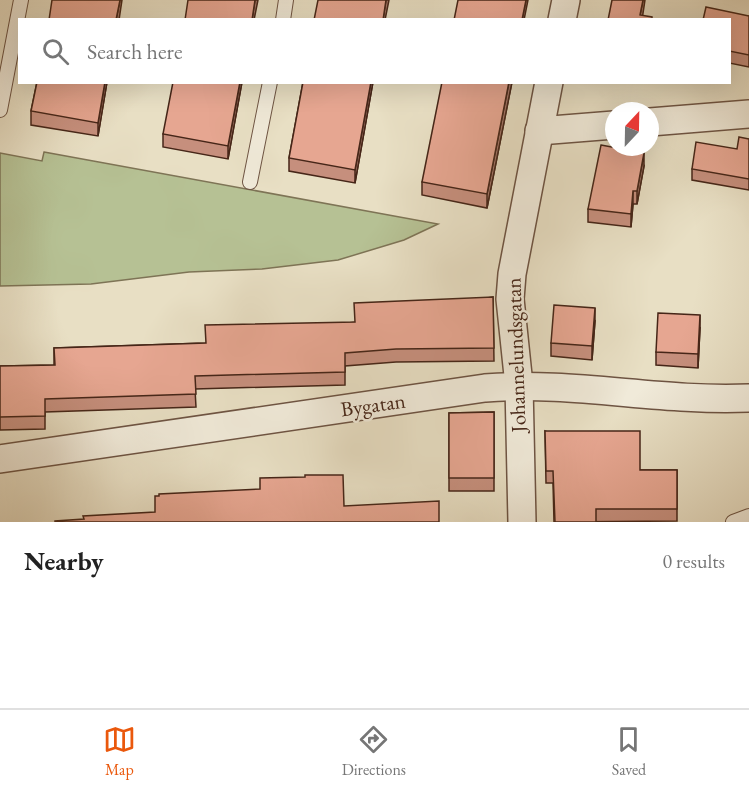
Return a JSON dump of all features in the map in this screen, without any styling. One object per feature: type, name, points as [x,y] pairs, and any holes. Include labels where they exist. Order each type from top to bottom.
[{"type":"street","points":[[562,18],[566,0]]},
{"type":"street","name":"Johannelundsgatan","points":[[522,522],[519,386],[510,299],[512,274],[549,84]]},
{"type":"street","points":[[659,121],[749,114]]},
{"type":"street","points":[[539,131],[605,126]]},
{"type":"street","name":"Bygatan","points":[[0,459],[485,388],[519,386],[657,397],[749,398]]},
{"type":"lane","points":[[0,110],[21,0]]},
{"type":"lane","points":[[283,18],[286,0]]},
{"type":"lane","points":[[250,182],[270,84]]},
{"type":"lane","points":[[733,522],[749,516]]},
{"type":"green space","points":[[44,152],[438,224],[404,240],[338,260],[262,269],[189,272],[91,284],[0,286],[0,153],[42,161]]},
{"type":"building","points":[[52,0],[120,0],[116,18],[49,18]]},
{"type":"building","points":[[188,0],[255,0],[252,18],[185,18]]},
{"type":"building","points":[[318,0],[386,0],[383,18],[314,18]]},
{"type":"building","points":[[458,0],[526,0],[522,18],[454,18]]},
{"type":"building","points":[[612,0],[643,0],[640,15],[652,17],[652,18],[608,18]]},
{"type":"building","points":[[706,7],[749,16],[749,55],[731,51],[731,18],[703,18]]},
{"type":"building","points":[[37,84],[105,84],[98,123],[31,111]]},
{"type":"building","points":[[173,84],[240,84],[228,146],[163,134]]},
{"type":"building","points":[[303,84],[371,84],[355,170],[289,158]]},
{"type":"building","points":[[442,84],[509,84],[487,194],[422,182]]},
{"type":"building","points":[[739,137],[749,139],[749,179],[692,169],[696,142],[737,149]]},
{"type":"building","points":[[601,145],[605,146],[605,156],[643,156],[637,191],[633,191],[631,214],[588,209]]},
{"type":"building","points":[[493,297],[494,348],[396,349],[345,353],[345,372],[195,376],[196,394],[45,399],[45,416],[0,417],[0,366],[55,365],[54,348],[206,343],[205,325],[355,322],[354,303]]},
{"type":"building","points":[[554,305],[595,308],[592,346],[551,343]]},
{"type":"building","points":[[658,313],[700,315],[698,354],[656,352]]},
{"type":"building","points":[[494,412],[494,478],[449,478],[449,413]]},
{"type":"building","points":[[545,431],[640,431],[640,470],[677,470],[677,509],[596,509],[596,522],[555,522],[553,471],[546,471]]},
{"type":"building","points":[[305,475],[343,475],[344,506],[439,501],[439,522],[55,522],[84,519],[83,516],[155,512],[155,496],[159,494],[260,489],[260,478],[305,477]]}]
